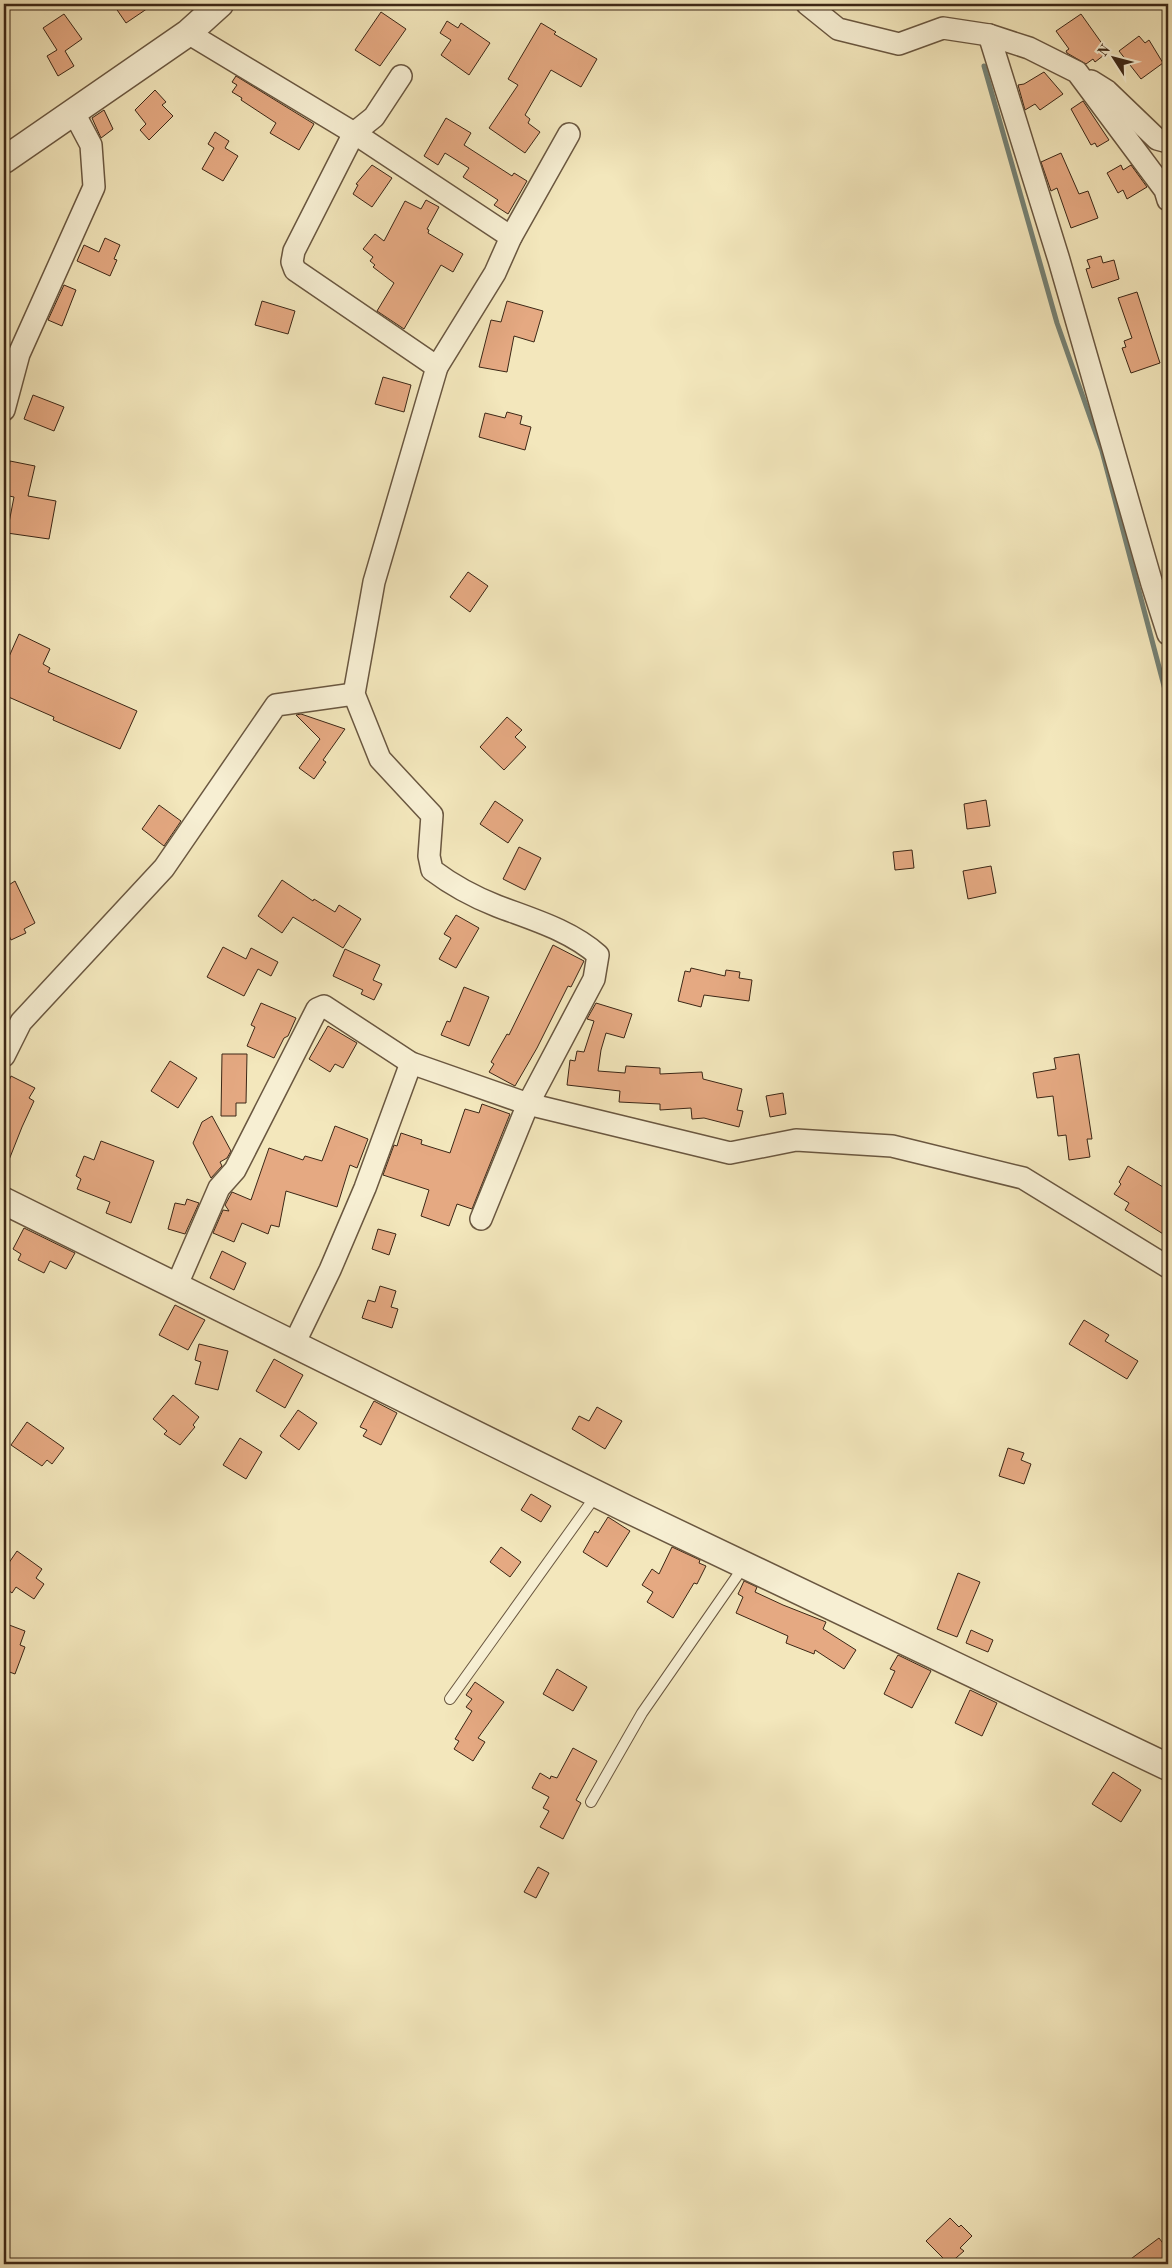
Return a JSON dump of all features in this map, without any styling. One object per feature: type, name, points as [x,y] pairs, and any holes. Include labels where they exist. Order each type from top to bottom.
[{"type":"street","points":[[4,160],[188,33],[220,4]]},
{"type":"street","points":[[807,4],[838,29],[899,44],[943,28],[989,35],[1029,48],[1077,72],[1107,91],[1157,139],[1168,142]]},
{"type":"street","points":[[188,33],[354,133],[511,237]]},
{"type":"street","points":[[989,35],[1059,260],[1168,634]]},
{"type":"street","points":[[1077,72],[1164,190],[1168,200]]},
{"type":"street","points":[[401,76],[374,116],[354,133],[294,251],[292,262],[295,270],[438,368]]},
{"type":"street","points":[[4,410],[19,354],[94,186],[91,145],[73,111]]},
{"type":"street","points":[[481,1219],[528,1104],[594,979],[598,955],[574,937],[463,890],[432,870],[429,856],[432,816],[380,759],[354,694],[374,582],[438,368],[495,273],[511,237],[569,134]]},
{"type":"street","points":[[4,1056],[21,1022],[164,868],[276,705],[354,694]]},
{"type":"street","points":[[176,1287],[219,1188],[235,1170],[317,1009],[324,1006],[411,1062],[528,1104],[730,1153],[796,1140],[892,1146],[1023,1178],[1168,1266]]},
{"type":"street","points":[[294,1344],[330,1270],[365,1188],[411,1062]]},
{"type":"street","points":[[4,1201],[597,1494],[1168,1767]]},
{"type":"lane","points":[[450,1699],[597,1494]]},
{"type":"lane","points":[[591,1802],[642,1712],[744,1565]]},
{"type":"building","points":[[113,4],[154,4],[126,23]]},
{"type":"building","points":[[381,12],[406,29],[380,66],[355,50]]},
{"type":"building","points":[[64,14],[82,39],[65,51],[74,66],[58,76],[47,56],[57,50],[43,28]]},
{"type":"building","points":[[1081,14],[1108,52],[1095,62],[1093,59],[1086,64],[1067,53],[1066,51],[1069,49],[1056,31]]},
{"type":"building","points":[[447,21],[458,28],[461,23],[490,43],[469,75],[441,55],[451,40],[440,33]]},
{"type":"building","points":[[541,23],[556,32],[554,34],[597,59],[581,87],[551,70],[525,115],[530,119],[528,123],[540,132],[525,153],[489,128],[518,85],[508,79]]},
{"type":"building","points":[[1139,36],[1145,43],[1149,40],[1163,63],[1141,79],[1119,51]]},
{"type":"building","points":[[1044,72],[1063,94],[1040,110],[1035,104],[1025,110],[1018,85],[1024,84]]},
{"type":"building","points":[[236,76],[314,124],[299,150],[270,133],[276,123],[232,92],[237,85],[232,82]]},
{"type":"building","points":[[155,90],[166,102],[162,105],[173,116],[149,140],[140,130],[146,124],[135,110]]},
{"type":"building","points":[[1083,101],[1109,140],[1097,147],[1095,143],[1091,145],[1071,109]]},
{"type":"building","points":[[104,110],[113,129],[101,138],[92,118]]},
{"type":"building","points":[[446,118],[471,133],[464,145],[512,176],[514,173],[527,181],[508,214],[494,205],[498,200],[463,177],[469,168],[445,153],[438,165],[424,156]]},
{"type":"building","points":[[215,132],[229,141],[225,148],[238,156],[223,181],[202,169],[214,148],[208,144]]},
{"type":"building","points":[[1061,153],[1079,194],[1088,191],[1098,218],[1071,228],[1057,188],[1051,191],[1041,162]]},
{"type":"building","points":[[372,165],[392,178],[372,207],[353,194],[358,185],[356,184]]},
{"type":"building","points":[[1121,165],[1123,170],[1131,165],[1147,187],[1127,199],[1123,190],[1118,193],[1107,173]]},
{"type":"building","points":[[426,200],[439,207],[427,229],[429,230],[428,233],[463,254],[453,272],[441,265],[404,329],[377,311],[394,283],[373,267],[375,265],[370,261],[373,257],[363,249],[375,234],[384,241],[405,201],[421,209]]},
{"type":"building","points":[[105,238],[120,245],[114,259],[117,260],[110,276],[77,261],[84,245],[99,252]]},
{"type":"building","points":[[1101,256],[1103,263],[1114,260],[1119,279],[1092,288],[1086,269],[1090,268],[1087,260]]},
{"type":"building","points":[[64,285],[76,290],[62,326],[48,320]]},
{"type":"building","points":[[1137,292],[1160,363],[1131,373],[1122,348],[1126,347],[1124,341],[1132,338],[1118,298]]},
{"type":"building","points":[[262,301],[295,311],[288,334],[255,325]]},
{"type":"building","points":[[507,301],[543,311],[534,342],[514,336],[507,372],[479,367],[491,320],[501,322]]},
{"type":"building","points":[[383,377],[411,385],[404,412],[375,404]]},
{"type":"building","points":[[33,395],[64,407],[54,431],[24,419]]},
{"type":"building","points":[[507,412],[522,416],[520,424],[531,427],[525,450],[479,437],[485,413],[505,418]]},
{"type":"building","points":[[10,461],[35,466],[28,496],[56,501],[49,539],[7,533],[14,497],[4,495],[5,469],[9,470]]},
{"type":"building","points":[[468,572],[488,586],[470,612],[450,597]]},
{"type":"building","points":[[19,634],[50,649],[43,664],[50,668],[48,672],[137,711],[120,749],[53,720],[54,717],[4,695],[4,668]]},
{"type":"building","points":[[301,714],[345,729],[323,760],[326,762],[314,779],[299,768],[320,739],[296,715]]},
{"type":"building","points":[[507,717],[522,730],[515,737],[526,747],[504,770],[480,747]]},
{"type":"building","points":[[986,800],[990,826],[967,829],[964,804]]},
{"type":"building","points":[[495,801],[523,820],[508,843],[480,824]]},
{"type":"building","points":[[159,805],[181,821],[164,846],[142,829]]},
{"type":"building","points":[[519,847],[541,858],[525,890],[503,879]]},
{"type":"building","points":[[912,850],[914,868],[895,870],[893,852]]},
{"type":"building","points":[[991,866],[996,893],[968,899],[963,871]]},
{"type":"building","points":[[282,880],[313,901],[314,899],[335,912],[339,905],[361,919],[343,948],[293,917],[282,933],[258,916]]},
{"type":"building","points":[[15,881],[35,923],[24,929],[26,933],[11,940],[4,924],[4,888]]},
{"type":"building","points":[[456,915],[479,928],[456,968],[439,959],[451,938],[444,934]]},
{"type":"building","points":[[553,945],[584,961],[571,987],[568,986],[537,1048],[515,1086],[489,1072],[494,1064],[491,1062],[507,1034],[509,1035]]},
{"type":"building","points":[[223,947],[246,959],[251,948],[278,962],[271,976],[258,969],[244,996],[207,977]]},
{"type":"building","points":[[345,949],[380,965],[373,980],[382,984],[374,1000],[361,994],[363,990],[333,976]]},
{"type":"building","points":[[691,968],[725,976],[726,970],[740,972],[739,978],[752,980],[749,1001],[704,995],[701,1007],[678,1001],[685,971],[690,972]]},
{"type":"building","points":[[464,987],[489,997],[469,1046],[441,1035],[447,1021],[450,1022]]},
{"type":"building","points":[[261,1003],[296,1018],[288,1036],[284,1038],[274,1058],[247,1046],[255,1027],[251,1025]]},
{"type":"building","points":[[596,1003],[632,1014],[624,1038],[606,1033],[598,1071],[625,1073],[626,1066],[660,1068],[660,1074],[702,1072],[703,1079],[742,1089],[737,1110],[743,1111],[739,1127],[704,1118],[692,1119],[691,1108],[660,1110],[660,1104],[619,1102],[620,1091],[567,1085],[570,1060],[575,1061],[577,1051],[584,1052],[594,1021],[587,1019]]},
{"type":"building","points":[[328,1026],[357,1043],[343,1068],[335,1064],[330,1072],[309,1059]]},
{"type":"building","points":[[222,1054],[247,1054],[246,1103],[236,1103],[236,1116],[221,1116]]},
{"type":"building","points":[[1079,1054],[1092,1139],[1087,1139],[1090,1157],[1069,1160],[1066,1135],[1058,1136],[1053,1096],[1037,1098],[1033,1073],[1056,1069],[1054,1058]]},
{"type":"building","points":[[170,1061],[197,1078],[178,1108],[151,1091]]},
{"type":"building","points":[[11,1076],[35,1088],[29,1098],[34,1101],[5,1170],[4,1092]]},
{"type":"building","points":[[783,1093],[786,1114],[770,1117],[766,1096]]},
{"type":"building","points":[[482,1104],[510,1114],[472,1209],[457,1204],[449,1226],[421,1216],[429,1190],[383,1175],[394,1145],[397,1146],[401,1133],[422,1140],[421,1144],[450,1153],[465,1109],[479,1113]]},
{"type":"building","points":[[212,1116],[231,1151],[227,1158],[220,1162],[222,1166],[211,1178],[193,1143],[202,1122]]},
{"type":"building","points":[[335,1126],[368,1139],[357,1168],[350,1165],[337,1207],[286,1191],[279,1227],[271,1225],[268,1234],[242,1223],[234,1242],[213,1233],[223,1210],[229,1211],[225,1205],[232,1192],[251,1200],[269,1148],[303,1160],[305,1156],[322,1161]]},
{"type":"building","points":[[101,1141],[154,1161],[131,1223],[106,1213],[110,1202],[77,1189],[81,1179],[76,1176],[84,1156],[94,1160]]},
{"type":"building","points":[[1128,1166],[1168,1190],[1168,1237],[1125,1210],[1129,1203],[1114,1194],[1121,1184],[1119,1182]]},
{"type":"building","points":[[187,1199],[199,1203],[185,1234],[168,1229],[175,1203],[185,1205]]},
{"type":"building","points":[[24,1228],[75,1253],[66,1269],[50,1261],[44,1273],[18,1260],[21,1254],[13,1249]]},
{"type":"building","points":[[378,1229],[396,1234],[389,1255],[372,1249]]},
{"type":"building","points":[[222,1251],[246,1263],[234,1290],[210,1278]]},
{"type":"building","points":[[380,1286],[396,1291],[391,1307],[398,1309],[392,1328],[362,1318],[368,1300],[375,1302]]},
{"type":"building","points":[[175,1305],[205,1320],[188,1350],[159,1335]]},
{"type":"building","points":[[1084,1320],[1109,1335],[1105,1341],[1138,1361],[1127,1379],[1069,1344]]},
{"type":"building","points":[[199,1344],[228,1351],[218,1390],[195,1384],[201,1362],[195,1360]]},
{"type":"building","points":[[274,1359],[303,1375],[285,1408],[256,1391]]},
{"type":"building","points":[[173,1395],[199,1417],[193,1425],[195,1427],[180,1445],[164,1434],[167,1431],[153,1419]]},
{"type":"building","points":[[374,1401],[397,1413],[381,1445],[363,1436],[367,1430],[360,1427]]},
{"type":"building","points":[[597,1407],[622,1421],[605,1449],[572,1429],[579,1416],[589,1421]]},
{"type":"building","points":[[298,1410],[317,1423],[299,1450],[280,1436]]},
{"type":"building","points":[[27,1422],[64,1448],[52,1464],[47,1460],[42,1466],[11,1445]]},
{"type":"building","points":[[240,1438],[262,1452],[246,1479],[223,1465]]},
{"type":"building","points":[[1008,1448],[1024,1453],[1021,1460],[1031,1464],[1024,1484],[999,1476]]},
{"type":"building","points":[[531,1494],[551,1506],[541,1522],[521,1510]]},
{"type":"building","points":[[608,1517],[630,1531],[607,1567],[583,1552],[595,1531],[598,1533]]},
{"type":"building","points":[[501,1547],[521,1562],[510,1577],[490,1562]]},
{"type":"building","points":[[672,1547],[700,1560],[699,1563],[706,1566],[697,1584],[694,1583],[673,1618],[647,1602],[653,1592],[642,1585],[652,1569],[659,1574]]},
{"type":"building","points":[[17,1551],[42,1569],[36,1578],[44,1584],[34,1599],[16,1587],[12,1593],[4,1587],[4,1570]]},
{"type":"building","points":[[958,1573],[980,1582],[957,1637],[937,1629]]},
{"type":"building","points":[[744,1581],[757,1587],[755,1592],[826,1622],[823,1629],[856,1650],[844,1669],[815,1650],[814,1654],[786,1643],[788,1636],[736,1613],[743,1597],[738,1594]]},
{"type":"building","points":[[4,1623],[25,1631],[20,1645],[25,1647],[15,1674],[4,1670]]},
{"type":"building","points":[[971,1630],[993,1640],[988,1652],[966,1643]]},
{"type":"building","points":[[898,1655],[931,1671],[912,1708],[884,1694],[895,1671],[890,1669]]},
{"type":"building","points":[[557,1669],[587,1687],[573,1711],[543,1694]]},
{"type":"building","points":[[475,1682],[504,1702],[478,1738],[485,1742],[473,1761],[454,1749],[459,1741],[455,1739],[472,1711],[466,1707],[472,1699],[466,1695]]},
{"type":"building","points":[[970,1690],[997,1703],[982,1736],[955,1723]]},
{"type":"building","points":[[573,1748],[597,1761],[576,1800],[581,1803],[563,1839],[540,1827],[549,1811],[543,1808],[549,1797],[532,1788],[540,1773],[550,1779],[551,1776],[557,1778]]},
{"type":"building","points":[[1113,1772],[1141,1790],[1121,1822],[1092,1804]]},
{"type":"building","points":[[538,1867],[549,1873],[536,1898],[524,1892]]},
{"type":"building","points":[[950,2218],[959,2227],[961,2225],[972,2236],[960,2248],[964,2251],[949,2264],[926,2241]]},
{"type":"building","points":[[1159,2238],[1168,2250],[1168,2255],[1156,2264],[1124,2264]]},
{"type":"waterway","points":[[984,66],[1057,323],[1102,451],[1168,701]]}]
